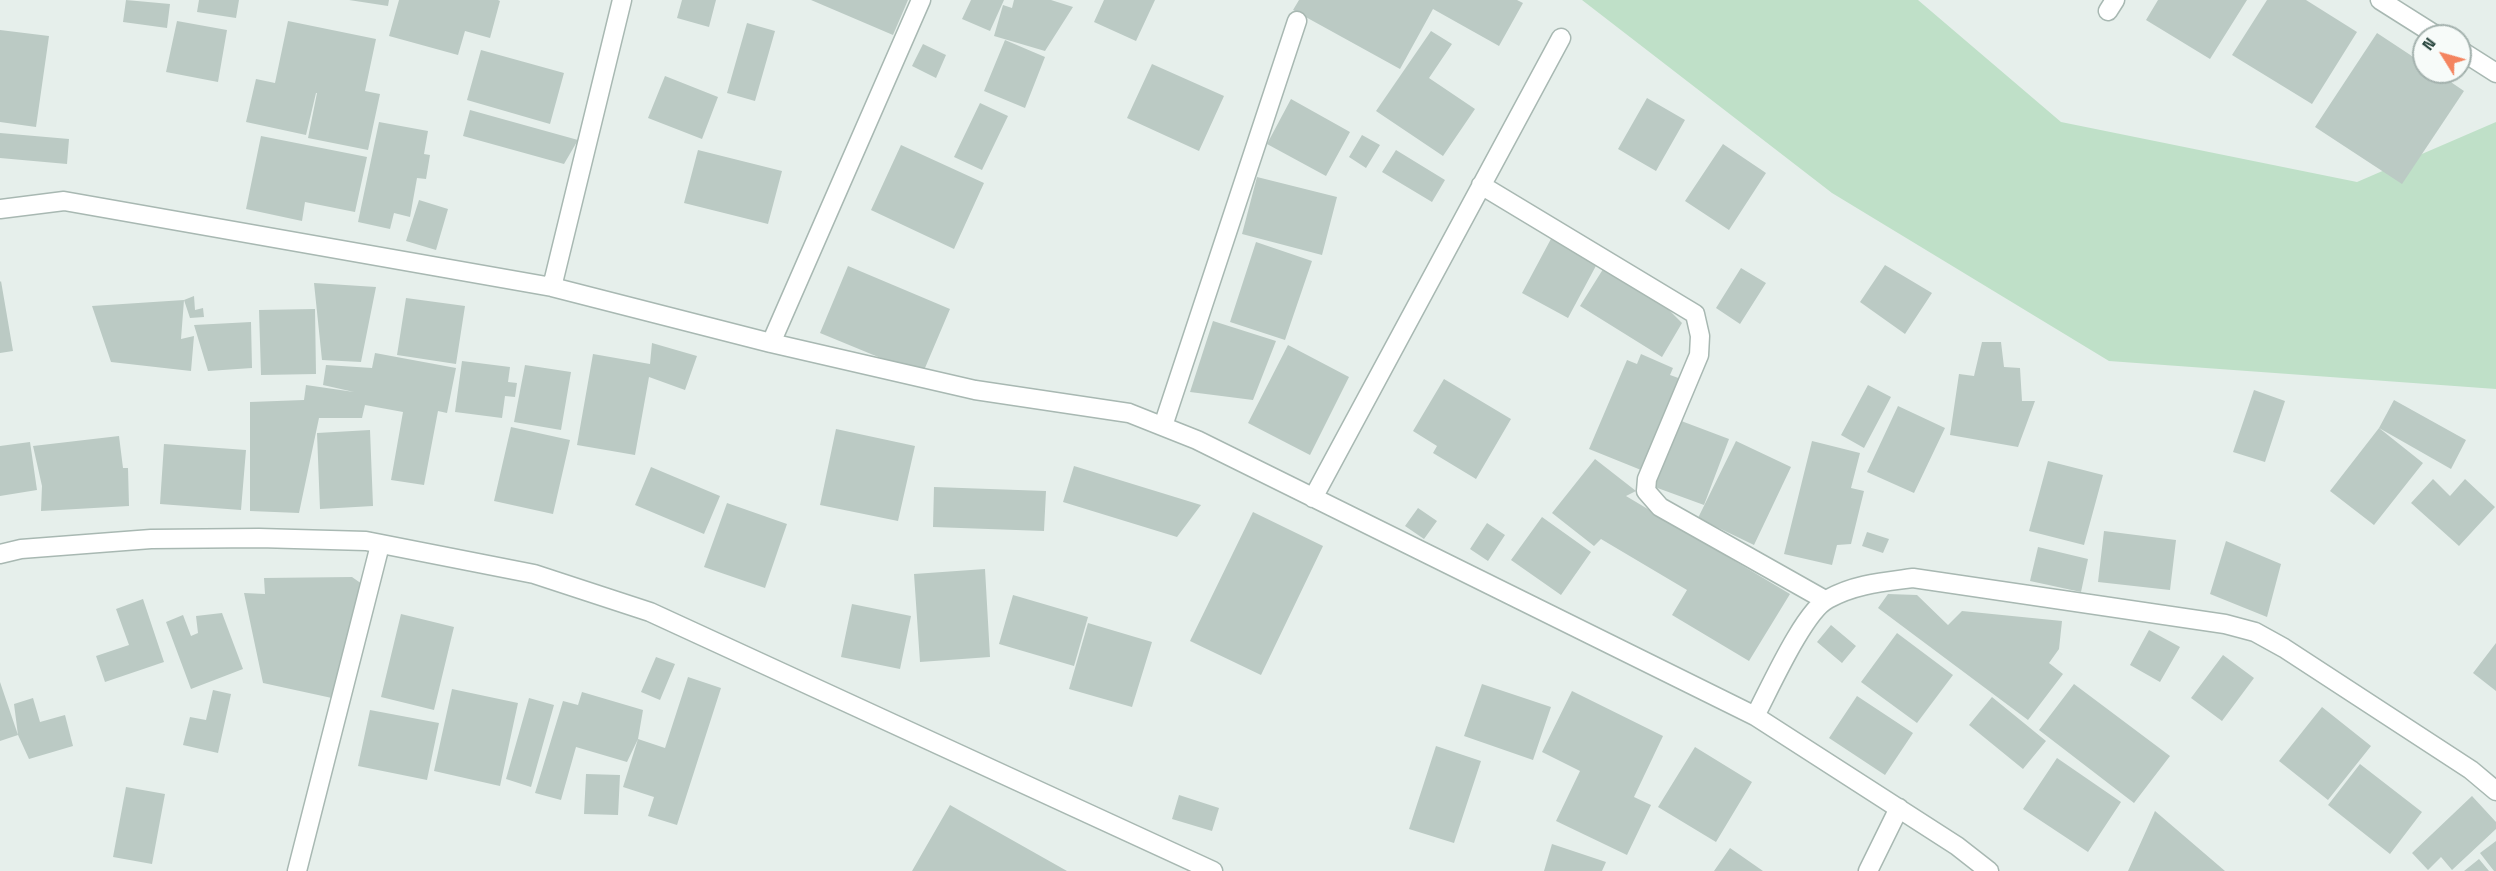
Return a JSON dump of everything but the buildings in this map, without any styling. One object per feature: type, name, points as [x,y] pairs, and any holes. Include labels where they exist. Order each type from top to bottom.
[{"type":"street","points":[[552,287],[622,0]]},
{"type":"street","points":[[771,343],[921,0]]},
{"type":"street","points":[[2380,0],[2419,24]]},
{"type":"street","points":[[1163,426],[1297,21]]},
{"type":"street","points":[[1313,498],[1561,38]]},
{"type":"street","points":[[2472,58],[2496,73]]},
{"type":"street","points":[[1481,185],[1695,314],[1700,336],[1699,355],[1647,479],[1646,491],[1660,507],[1825,600]]},
{"type":"street","points":[[0,209],[64,201],[552,287],[771,343],[975,390],[1129,413],[1163,426],[1313,498],[1755,716],[1957,846],[1989,871]]},
{"type":"street","points":[[0,554],[21,549],[152,539],[259,538],[366,541],[534,574],[650,612],[1183,865],[1213,871]]},
{"type":"street","points":[[297,871],[380,544]]},
{"type":"street","points":[[1755,716],[1802,627],[1825,600],[1861,584],[1913,578],[2225,624],[2255,632],[2284,648],[2471,770],[2496,791]]},
{"type":"street","points":[[1868,871],[1899,808]]},
{"type":"green space","points":[[1582,0],[1918,0],[2061,122],[2357,182],[2496,122],[2496,389],[2109,361],[1832,193]]}]
